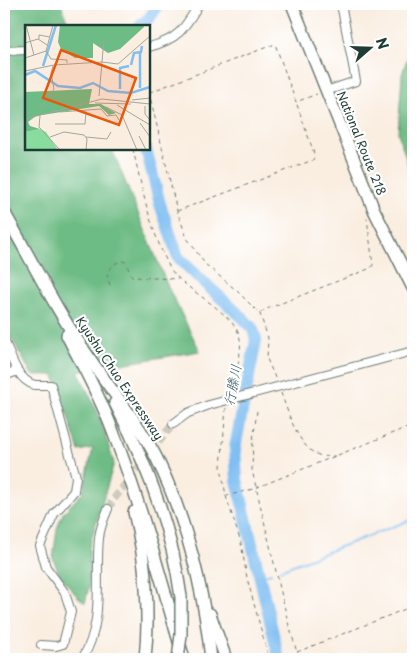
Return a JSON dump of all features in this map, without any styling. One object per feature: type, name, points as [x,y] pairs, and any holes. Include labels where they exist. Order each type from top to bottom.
[{"type":"highway","name":"National Route 218","points":[[292,4],[374,210],[413,288]]},
{"type":"highway","name":"Kyushu Chuo Expressway","points":[[4,212],[86,363],[126,467],[149,537],[184,659]]},
{"type":"highway","name":"Kyushu Chuo Expressway","points":[[86,363],[134,420],[149,445],[170,491],[190,550],[204,612],[211,659]]},
{"type":"highway","points":[[86,363],[122,418],[152,484],[172,543],[181,597],[181,635],[178,659]]},
{"type":"highway","points":[[86,363],[121,465],[136,520],[144,563],[147,595],[145,659]]},
{"type":"highway","points":[[190,550],[226,659]]},
{"type":"street","points":[[150,47],[169,40],[185,28],[199,4]]},
{"type":"street","points":[[326,91],[356,81],[342,4]]},
{"type":"street","points":[[4,51],[25,50]]},
{"type":"street","points":[[4,339],[25,381],[34,384],[51,385],[76,477],[74,491],[54,514],[40,546],[46,567],[65,593],[71,612],[63,644],[56,646],[41,644]]},
{"type":"street","points":[[172,424],[193,410],[229,399],[413,351]]},
{"type":"street","points":[[4,376],[18,370]]},
{"type":"street","points":[[82,659],[91,639],[98,605],[99,538],[101,526],[108,508]]},
{"type":"path","points":[[150,92],[275,44],[315,156],[313,160],[177,211]]},
{"type":"path","points":[[296,102],[326,91]]},
{"type":"path","points":[[150,96],[177,211],[187,238],[205,264],[236,290],[260,314],[268,338],[267,359],[300,439],[312,452],[322,456],[335,456]]},
{"type":"path","points":[[133,150],[150,220],[170,268],[179,279],[231,321],[238,331],[240,340],[239,355],[223,427],[222,467],[247,578],[269,659]]},
{"type":"path","points":[[260,314],[264,310],[371,268],[373,265],[367,217]]},
{"type":"path","points":[[110,285],[107,276],[110,267],[116,262],[124,261],[128,265],[133,277],[179,279]]},
{"type":"path","points":[[257,411],[253,440],[252,470],[288,622],[299,659]]},
{"type":"path","points":[[227,496],[257,488],[403,429],[413,427]]},
{"type":"path","points":[[408,524],[413,538]]},
{"type":"path","points":[[297,652],[413,606]]},
{"type":"green space","points":[[4,4],[61,4],[69,25],[25,25],[25,150],[112,150],[168,287],[200,351],[78,371],[98,413],[114,463],[89,547],[89,587],[85,603],[60,575],[53,559],[57,528],[63,513],[83,492],[93,448],[79,451],[53,375],[32,375],[4,325]]},
{"type":"green space","points":[[413,41],[413,181],[398,133],[402,74]]},
{"type":"waterway","name":"行縢川","points":[[141,25],[150,17],[159,4]]},
{"type":"waterway","name":"行縢川","points":[[146,150],[160,204],[178,257],[242,317],[253,329],[256,340],[235,448],[237,480],[279,659]]},
{"type":"waterway","points":[[280,570],[413,519]]},
{"type":"waterway","points":[[260,577],[271,573]]},
{"type":"tunnel","points":[[108,509],[173,424]]}]
